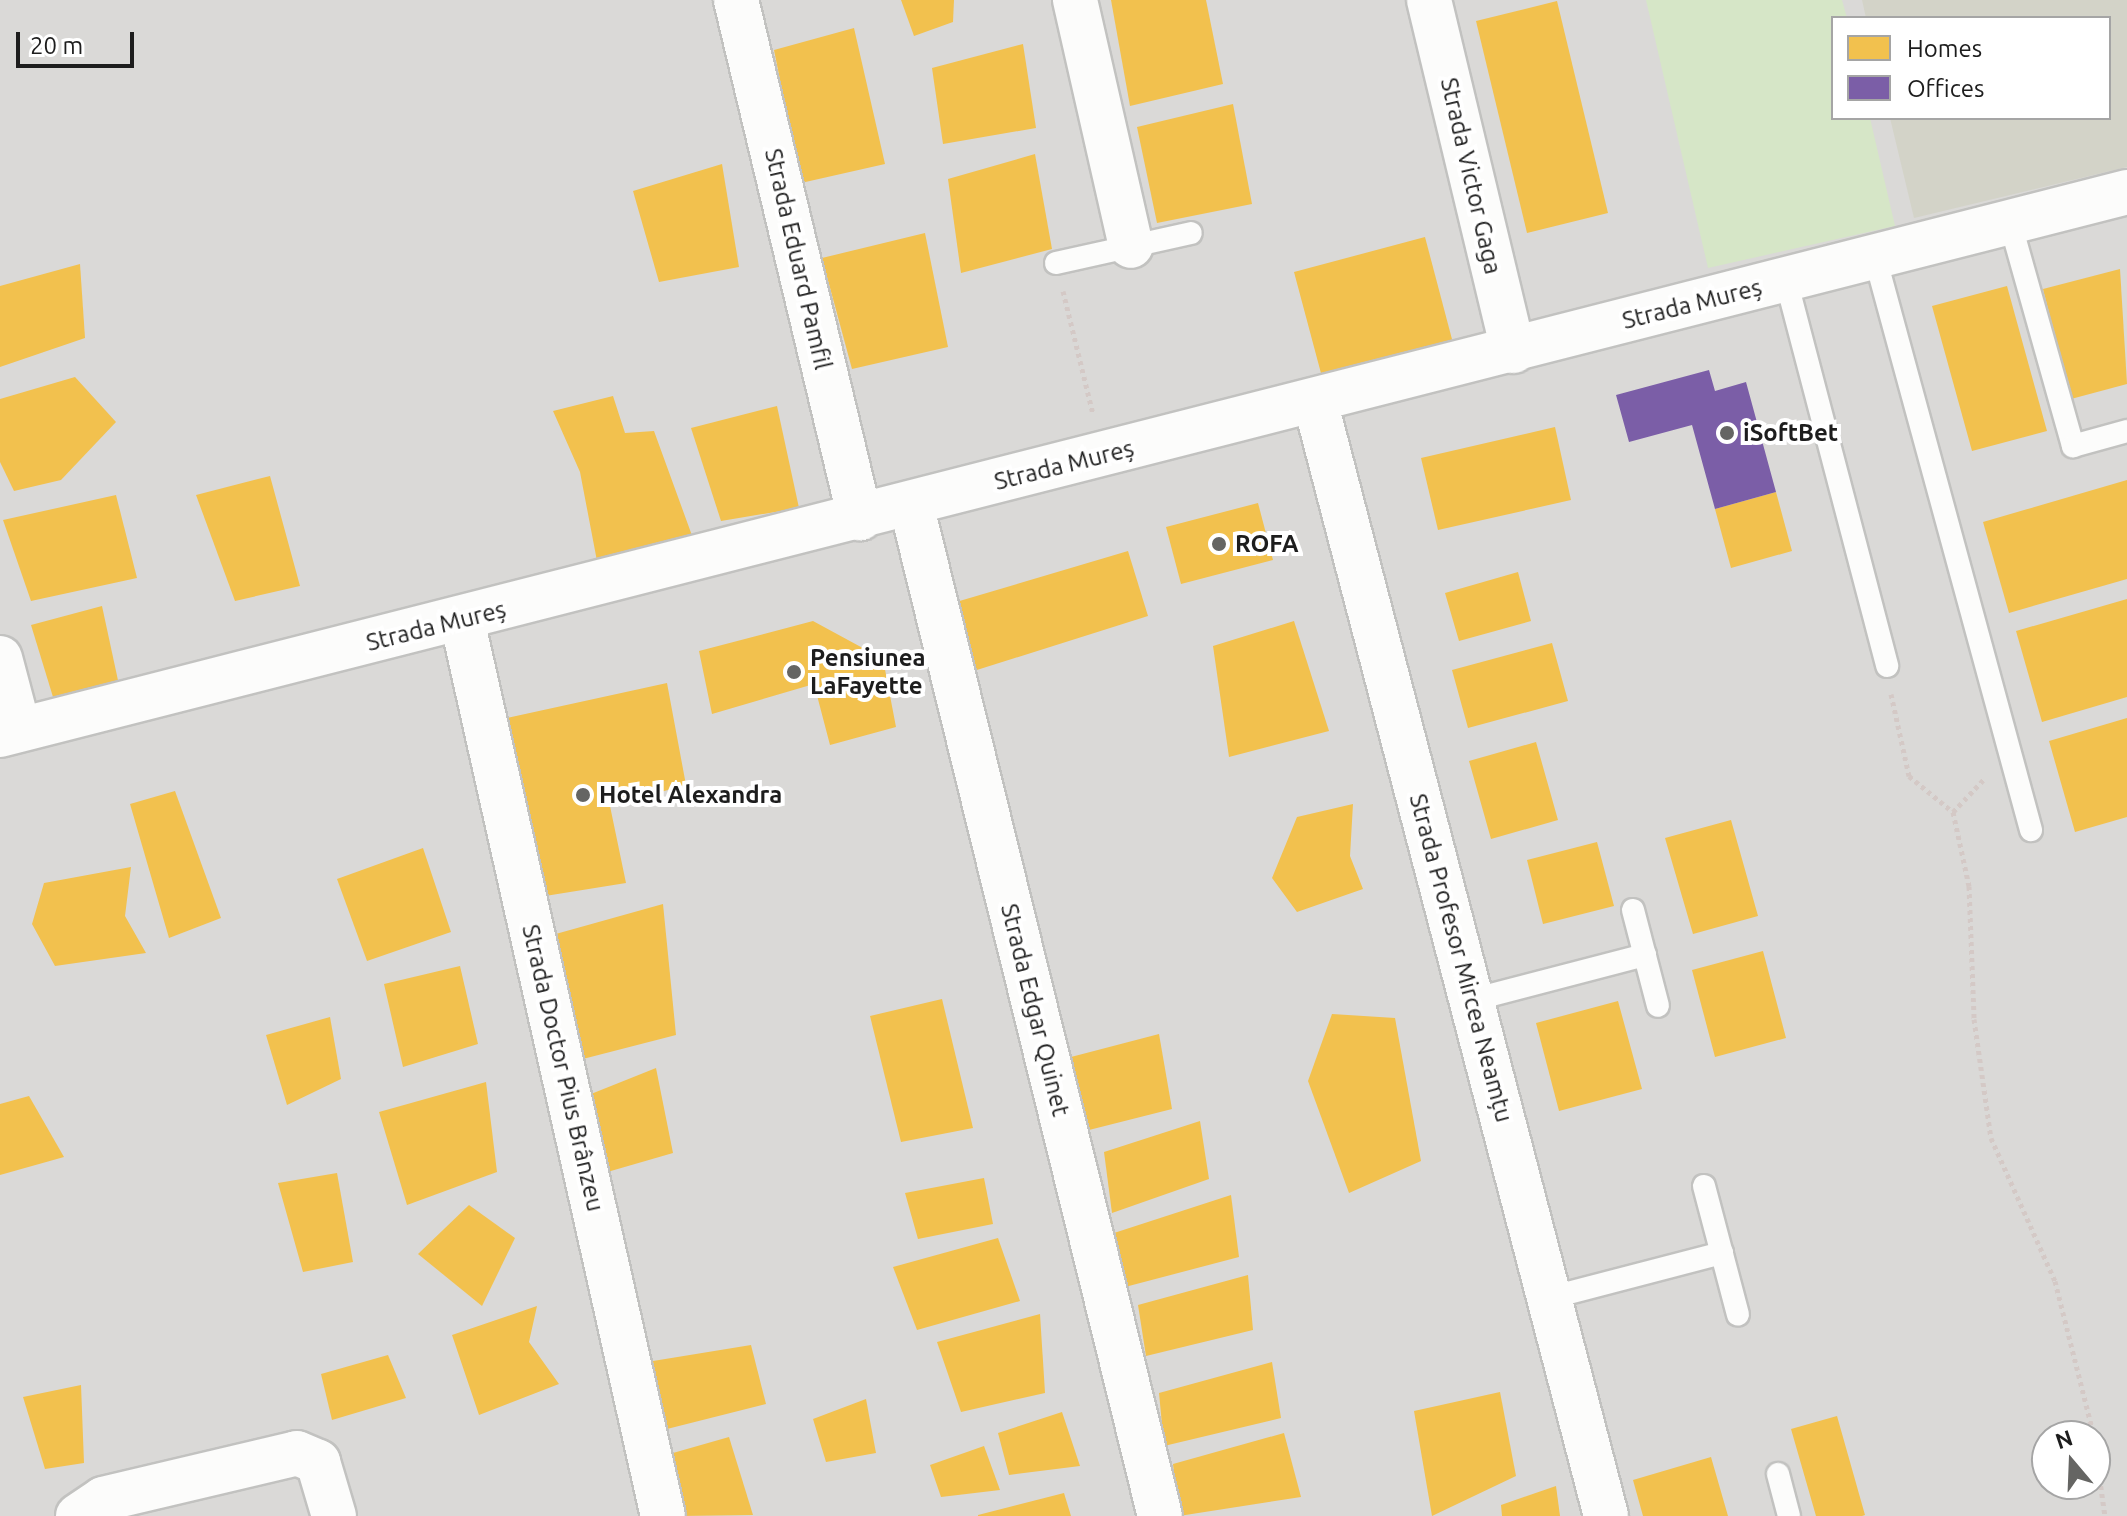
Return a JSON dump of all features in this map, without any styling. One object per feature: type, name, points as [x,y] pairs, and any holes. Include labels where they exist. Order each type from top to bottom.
[{"type":"street","name":"Strada Eduard Pamfil","points":[[736,0],[860,518]]},
{"type":"street","points":[[1075,0],[1131,246]]},
{"type":"street","name":"Strada Victor Gaga","points":[[1429,0],[1513,351]]},
{"type":"street","name":"Strada Mureș","points":[[10,732],[462,620],[2127,192]]},
{"type":"street","name":"Strada Profesor Mircea Neamțu","points":[[1315,401],[1606,1516]]},
{"type":"street","name":"Strada Edgar Quinet","points":[[911,504],[1160,1516]]},
{"type":"street","name":"Strada Doctor Pius Brânzeu","points":[[462,620],[663,1516]]},
{"type":"street","points":[[0,658],[10,732]]},
{"type":"street","points":[[78,1516],[103,1499],[297,1453],[318,1462],[334,1516]]},
{"type":"lane","points":[[2010,222],[2073,446],[2127,431]]},
{"type":"lane","points":[[1056,263],[1191,233]]},
{"type":"lane","points":[[1875,257],[2031,830]]},
{"type":"lane","points":[[1786,280],[1887,666]]},
{"type":"lane","points":[[1633,910],[1658,1006]]},
{"type":"lane","points":[[1472,1000],[1645,955]]},
{"type":"lane","points":[[1704,1186],[1738,1315]]},
{"type":"lane","points":[[1549,1298],[1722,1253]]},
{"type":"lane","points":[[1778,1474],[1789,1516]]},
{"type":"path","points":[[1056,263],[1103,455]]},
{"type":"path","points":[[1887,666],[1909,776],[1953,812],[1969,886],[1974,1019],[1991,1138],[2055,1281],[2090,1420]]},
{"type":"path","points":[[1953,812],[2009,754]]},
{"type":"shaded area","points":[[0,0],[2127,0],[2127,1516],[0,1516]]},
{"type":"shaded area","points":[[1862,0],[2127,0],[2127,167],[1914,218],[1890,120],[2111,120],[2111,16],[1866,16]]},
{"type":"green space","points":[[1646,0],[1842,0],[1846,16],[1831,16],[1831,120],[1870,120],[1895,226],[1708,268]]},
{"type":"building: Homes","points":[[901,0],[954,0],[953,22],[914,36]]},
{"type":"building: Homes","points":[[1111,0],[1206,0],[1223,84],[1130,106]]},
{"type":"building: Homes","points":[[1557,1],[1608,213],[1527,233],[1476,21]]},
{"type":"building: Homes","points":[[854,28],[885,164],[801,183],[774,50]]},
{"type":"building: Homes","points":[[1023,44],[1036,128],[943,144],[932,68]]},
{"type":"building: Homes","points":[[1233,104],[1252,204],[1157,223],[1137,127]]},
{"type":"building: Homes","points":[[1035,154],[1052,249],[961,273],[948,179]]},
{"type":"building: Homes","points":[[722,164],[739,267],[659,282],[633,191]]},
{"type":"building: Homes","points":[[925,233],[948,347],[852,369],[822,258]]},
{"type":"building: Homes","points":[[1425,237],[1453,343],[1322,377],[1294,272]]},
{"type":"building: Homes","points":[[80,264],[85,338],[0,367],[0,286]]},
{"type":"building: Homes","points":[[2120,269],[2127,384],[2071,399],[2043,289]]},
{"type":"building: Homes","points":[[2007,286],[2047,431],[1972,451],[1932,306]]},
{"type":"building: Homes","points":[[75,377],[116,422],[61,480],[14,491],[0,462],[0,399]]},
{"type":"building: Homes","points":[[613,396],[625,433],[654,431],[694,541],[597,561],[580,472],[553,411]]},
{"type":"building: Homes","points":[[777,406],[799,508],[721,521],[691,428]]},
{"type":"building: Homes","points":[[1555,427],[1571,500],[1438,530],[1421,458]]},
{"type":"building: Homes","points":[[270,476],[300,586],[235,601],[196,495]]},
{"type":"building: Homes","points":[[2127,480],[2127,579],[2009,613],[1983,522]]},
{"type":"building: Homes","points":[[1776,492],[1792,551],[1731,568],[1715,509]]},
{"type":"building: Homes","points":[[116,495],[137,578],[31,601],[3,520]]},
{"type":"building: Homes","name":"ROFA","points":[[1258,503],[1273,560],[1181,584],[1166,527]]},
{"type":"building: Homes","points":[[1128,551],[1148,616],[961,675],[946,605]]},
{"type":"building: Homes","points":[[1518,572],[1531,621],[1459,641],[1445,593]]},
{"type":"building: Homes","points":[[2127,599],[2127,697],[2042,722],[2016,631]]},
{"type":"building: Homes","points":[[102,606],[119,685],[53,697],[31,625]]},
{"type":"building: Homes","name":"Pensiunea LaFayette","points":[[813,621],[883,659],[896,727],[830,745],[814,684],[712,714],[699,651]]},
{"type":"building: Homes","points":[[1294,621],[1329,731],[1229,757],[1213,646]]},
{"type":"building: Homes","points":[[1552,643],[1568,701],[1468,728],[1452,670]]},
{"type":"building: Homes","name":"Hotel Alexandra","points":[[667,683],[686,785],[610,806],[626,883],[539,897],[502,719]]},
{"type":"building: Homes","points":[[2127,718],[2127,817],[2075,832],[2049,741]]},
{"type":"building: Homes","points":[[1536,742],[1558,820],[1491,839],[1469,761]]},
{"type":"building: Homes","points":[[175,791],[221,918],[169,938],[130,804]]},
{"type":"building: Homes","points":[[1353,804],[1350,856],[1363,889],[1297,912],[1272,878],[1297,817]]},
{"type":"building: Homes","points":[[1731,820],[1758,916],[1693,934],[1665,838]]},
{"type":"building: Homes","points":[[1597,842],[1614,906],[1543,924],[1527,860]]},
{"type":"building: Homes","points":[[423,848],[451,932],[367,961],[337,879]]},
{"type":"building: Homes","points":[[131,867],[125,916],[146,953],[55,966],[32,924],[44,883]]},
{"type":"building: Homes","points":[[663,904],[676,1035],[579,1060],[545,937]]},
{"type":"building: Homes","points":[[1763,951],[1786,1038],[1715,1057],[1692,970]]},
{"type":"building: Homes","points":[[460,966],[478,1044],[403,1067],[384,984]]},
{"type":"building: Homes","points":[[942,999],[973,1128],[901,1142],[870,1016]]},
{"type":"building: Homes","points":[[1618,1001],[1642,1089],[1559,1111],[1536,1023]]},
{"type":"building: Homes","points":[[1332,1014],[1395,1018],[1421,1161],[1349,1193],[1308,1081]]},
{"type":"building: Homes","points":[[330,1017],[341,1079],[287,1105],[266,1035]]},
{"type":"building: Homes","points":[[1159,1034],[1172,1109],[1089,1130],[1071,1057]]},
{"type":"building: Homes","points":[[656,1068],[673,1153],[597,1175],[586,1096]]},
{"type":"building: Homes","points":[[486,1082],[497,1172],[407,1205],[379,1112]]},
{"type":"building: Homes","points":[[29,1096],[64,1157],[0,1175],[0,1104]]},
{"type":"building: Homes","points":[[1200,1121],[1209,1179],[1112,1213],[1104,1152]]},
{"type":"building: Homes","points":[[337,1173],[353,1262],[303,1272],[278,1183]]},
{"type":"building: Homes","points":[[984,1178],[993,1224],[918,1239],[905,1193]]},
{"type":"building: Homes","points":[[1231,1195],[1239,1257],[1125,1287],[1114,1233]]},
{"type":"building: Homes","points":[[469,1205],[515,1238],[482,1306],[418,1254]]},
{"type":"building: Homes","points":[[998,1238],[1020,1301],[917,1330],[893,1267]]},
{"type":"building: Homes","points":[[1248,1275],[1253,1330],[1146,1356],[1138,1305]]},
{"type":"building: Homes","points":[[537,1306],[529,1342],[559,1384],[479,1415],[452,1335]]},
{"type":"building: Homes","points":[[1040,1314],[1045,1393],[961,1412],[937,1342]]},
{"type":"building: Homes","points":[[751,1345],[766,1404],[663,1430],[653,1361]]},
{"type":"building: Homes","points":[[388,1355],[406,1398],[332,1420],[321,1374]]},
{"type":"building: Homes","points":[[1272,1362],[1281,1418],[1164,1446],[1159,1393]]},
{"type":"building: Homes","points":[[81,1385],[84,1463],[45,1469],[23,1397]]},
{"type":"building: Homes","points":[[1500,1392],[1516,1476],[1432,1516],[1414,1411]]},
{"type":"building: Homes","points":[[866,1399],[876,1453],[826,1462],[813,1419]]},
{"type":"building: Homes","points":[[1062,1412],[1080,1466],[1009,1475],[998,1433]]},
{"type":"building: Homes","points":[[1837,1416],[1865,1515],[1862,1516],[1816,1516],[1791,1429]]},
{"type":"building: Homes","points":[[1284,1433],[1301,1497],[1179,1516],[1173,1464]]},
{"type":"building: Homes","points":[[729,1437],[753,1515],[679,1516],[666,1455]]},
{"type":"building: Homes","points":[[984,1446],[1000,1490],[941,1497],[930,1465]]},
{"type":"building: Homes","points":[[1711,1457],[1728,1516],[1643,1516],[1633,1480]]},
{"type":"building: Homes","points":[[1556,1486],[1560,1516],[1502,1516],[1501,1505]]},
{"type":"building: Homes","points":[[1064,1493],[1071,1516],[978,1516],[978,1515]]},
{"type":"building: Offices","name":"iSoftBet","points":[[1709,370],[1715,391],[1746,382],[1776,492],[1715,509],[1692,425],[1629,442],[1616,395]]},
{"type":"place","name":"iSoftBet","points":[[1727,433]]},
{"type":"place","name":"ROFA","points":[[1219,544]]},
{"type":"place","name":"Pensiunea LaFayette","points":[[794,672]]},
{"type":"place","name":"Hotel Alexandra","points":[[583,795]]}]
